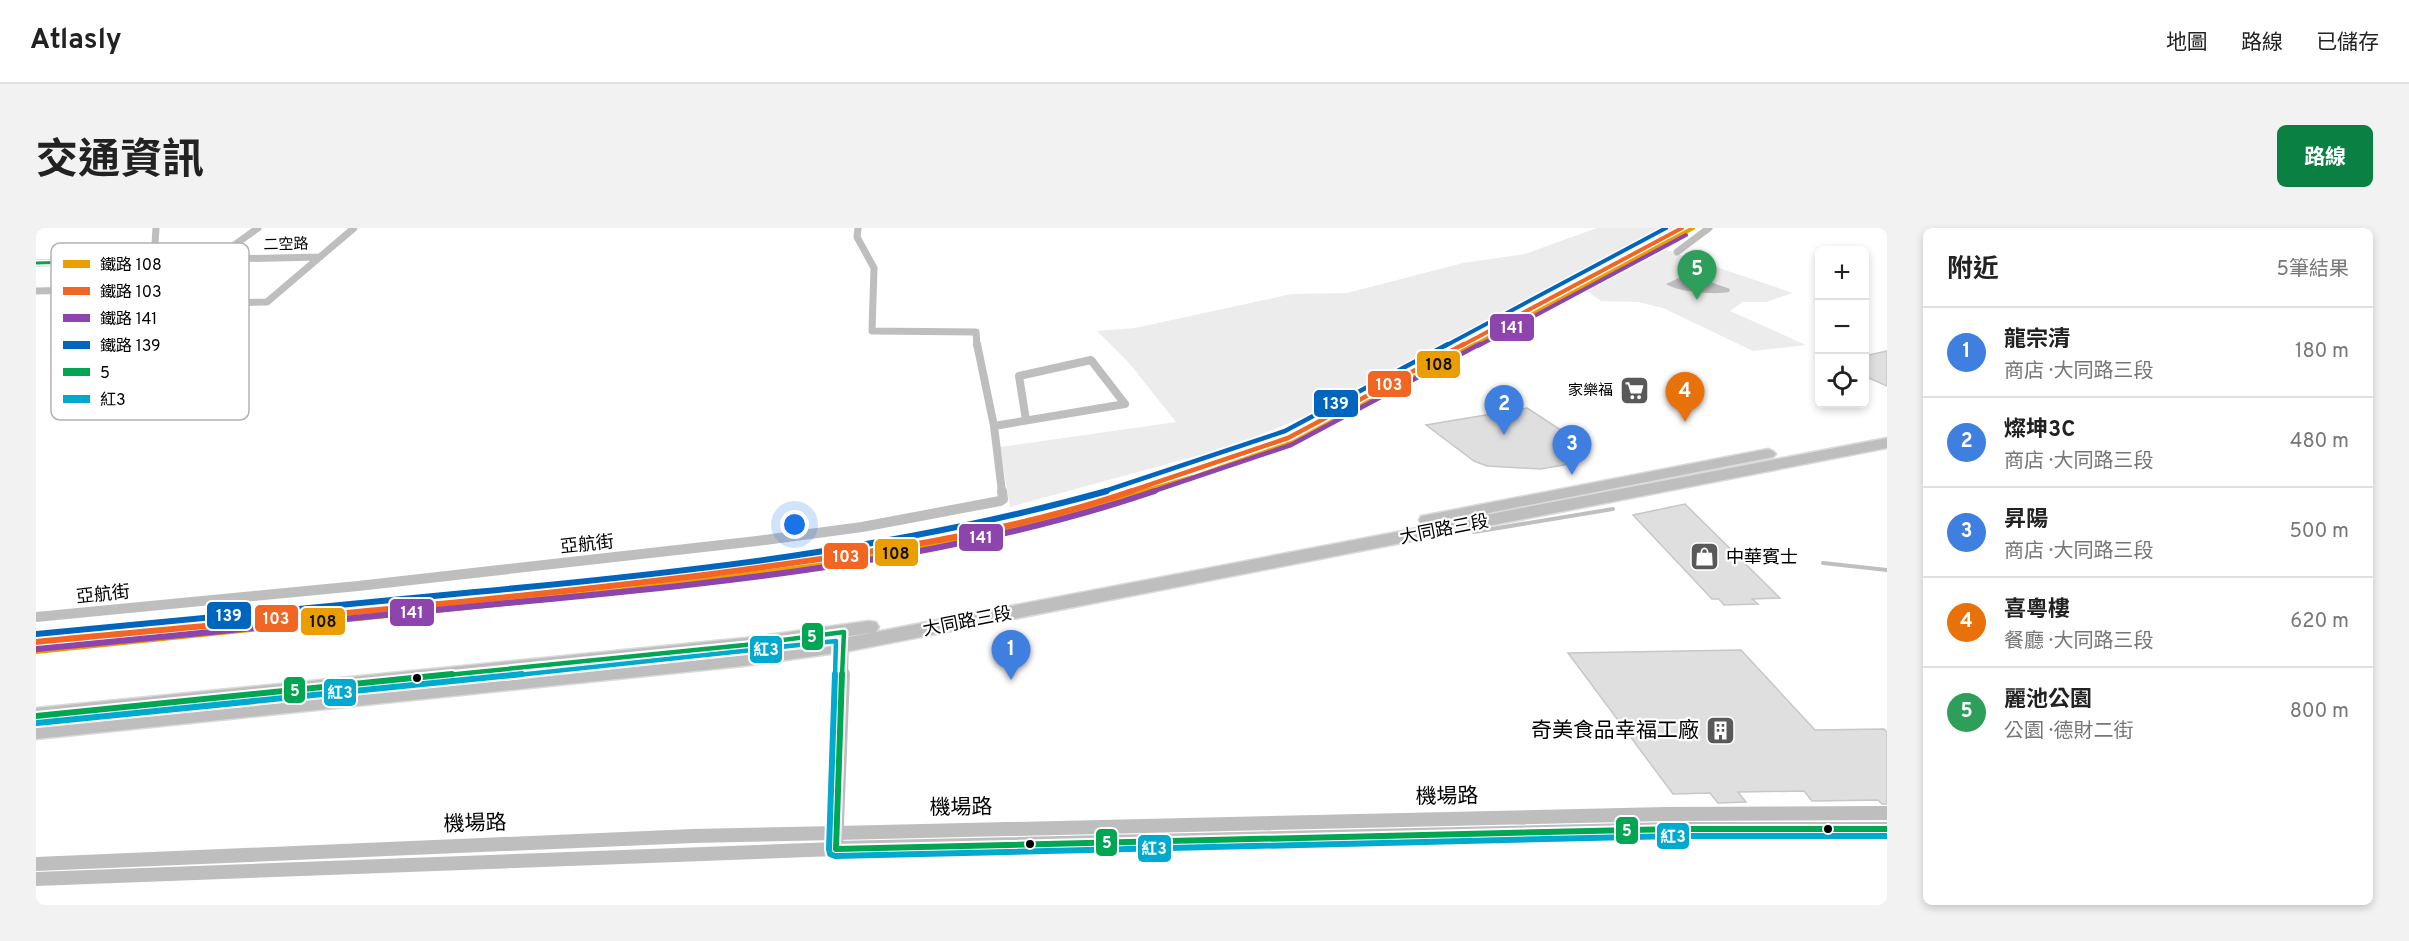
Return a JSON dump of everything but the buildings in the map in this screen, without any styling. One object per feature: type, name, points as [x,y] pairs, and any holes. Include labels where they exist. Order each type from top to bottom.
[{"type":"main road","name":"大同路三段","points":[[36,731],[743,659],[1887,431]]},
{"type":"main road","name":"大同路三段","points":[[36,716],[737,646],[844,639],[1887,443]]},
{"type":"street","points":[[156,228],[157,243]]},
{"type":"street","points":[[237,243],[258,228]]},
{"type":"street","points":[[249,302],[267,302],[354,228]]},
{"type":"street","name":"亞航街","points":[[36,617],[358,586],[757,542],[862,527],[1003,499],[994,426],[983,365],[979,360],[976,332],[872,331],[874,268],[857,237],[858,228]]},
{"type":"street","points":[[1677,252],[1709,228]]},
{"type":"street","name":"二空路","points":[[249,258],[320,257]]},
{"type":"street","name":"二空路","points":[[36,263],[51,263]]},
{"type":"street","points":[[36,291],[51,290]]},
{"type":"street","points":[[994,426],[1125,404],[1091,360],[1019,376],[1026,420]]},
{"type":"street","points":[[837,841],[844,639]]},
{"type":"street","name":"機場路","points":[[36,879],[837,841],[1665,814],[1887,813]]},
{"type":"street","name":"機場路","points":[[36,864],[693,836],[837,841],[1676,829],[1887,829]]},
{"type":"shaded area","points":[[1597,228],[1677,228],[1518,305],[1369,390],[1233,446],[1010,507],[1000,447],[1176,422],[1129,363],[1097,331],[1135,328],[1292,294],[1347,293],[1463,263],[1525,254]]},
{"type":"shaded area","points":[[1663,249],[1793,293],[1766,302],[1743,302],[1730,311],[1806,345],[1753,351],[1663,308],[1638,302],[1601,301],[1587,291]]},
{"type":"shaded area","points":[[1694,276],[1730,289],[1729,292],[1697,292],[1666,284],[1681,277]]},
{"type":"waterway","points":[[1474,532],[1613,509]]},
{"type":"waterway","points":[[1823,563],[1887,570]]},
{"type":"rail line","name":"139","points":[[36,634],[622,578],[839,550],[926,535],[1042,509],[1121,487],[1285,431],[1666,228]]},
{"type":"rail line","name":"103","points":[[36,642],[623,585],[840,557],[927,542],[1044,516],[1123,494],[1288,438],[1682,228]]},
{"type":"rail line","name":"108","points":[[36,651],[622,591],[841,563],[928,547],[1048,520],[1194,477],[1294,442],[1693,228]]},
{"type":"rail line","name":"141","points":[[37,649],[624,592],[841,564],[929,549],[1046,523],[1125,501],[1291,445],[1686,235]]},
{"type":"transit line","name":"5","points":[[36,263],[51,263]]},
{"type":"transit line","name":"5","points":[[36,716],[745,645],[844,632],[836,849],[1676,829],[1887,829]]},
{"type":"transit line","name":"紅3","points":[[37,723],[836,641],[829,849],[830,854],[835,856],[1676,836],[1887,836]]},
{"type":"place","name":"麗池公園","points":[[1697,300]]},
{"type":"place","name":"家樂福","points":[[1634,390]]},
{"type":"place","name":"喜粵樓","points":[[1685,422]]},
{"type":"place","name":"燦坤3C","points":[[1504,435]]},
{"type":"place","name":"昇陽","points":[[1572,475]]},
{"type":"place","name":"中華賓士","points":[[1705,557]]},
{"type":"place","name":"龍宗清","points":[[1011,680]]},
{"type":"place","name":"奇美食品幸福工廠","points":[[1720,730]]}]
